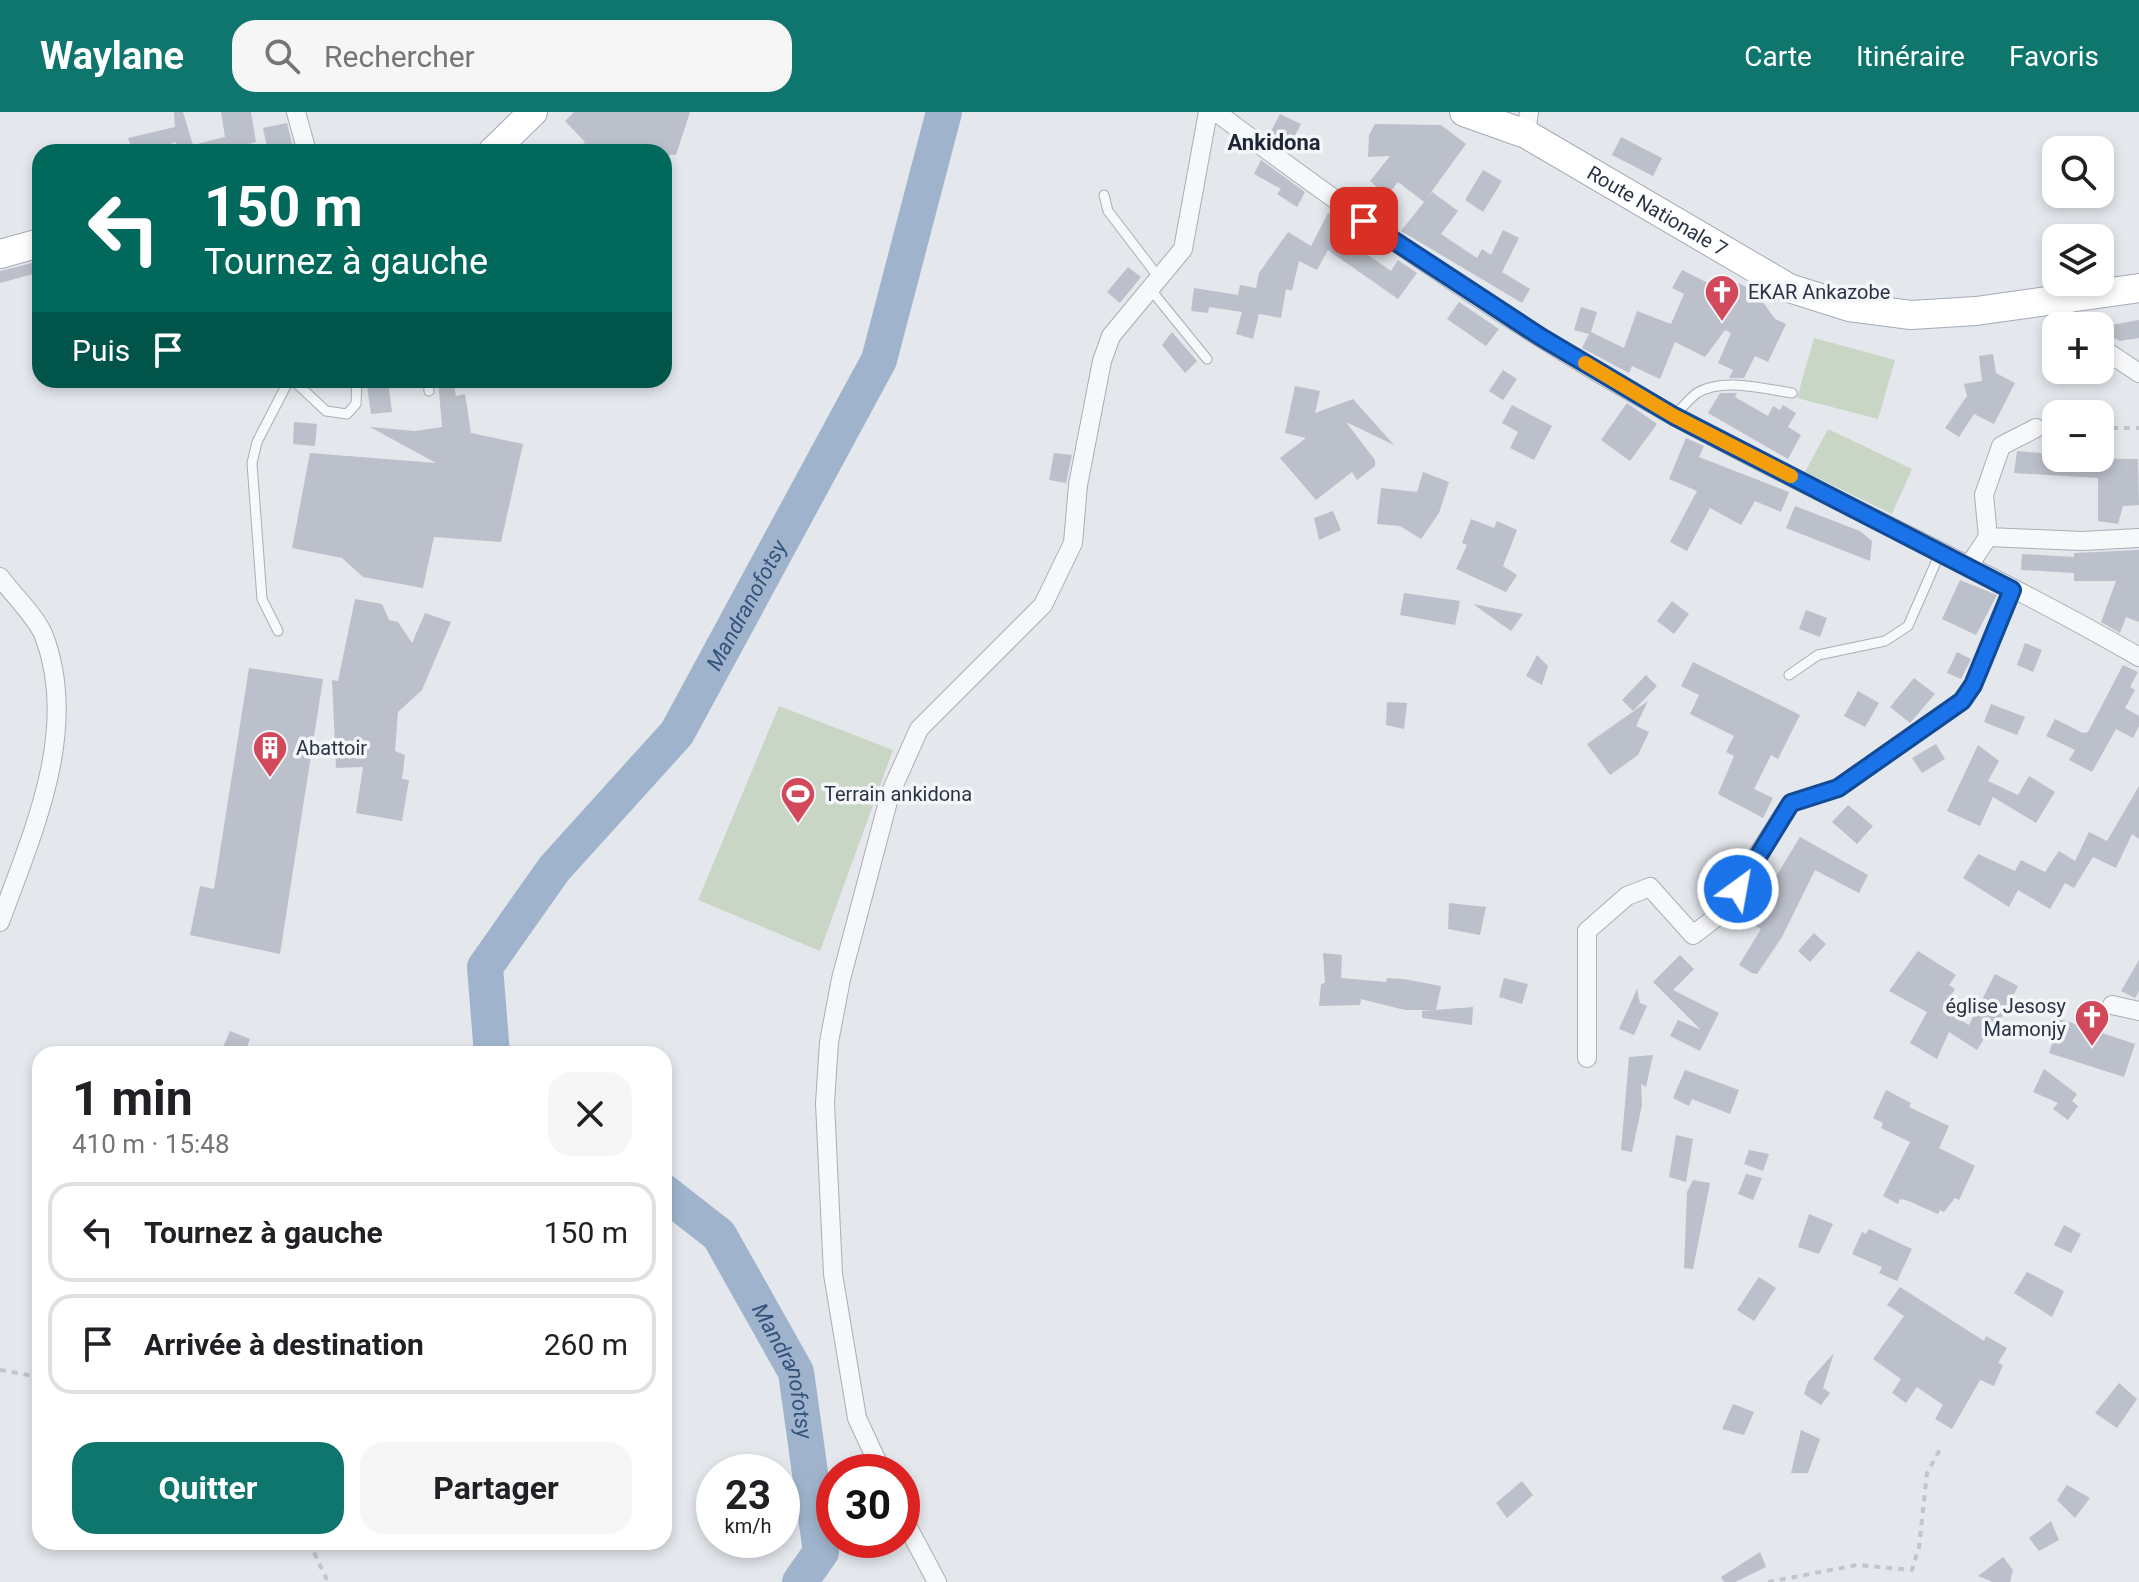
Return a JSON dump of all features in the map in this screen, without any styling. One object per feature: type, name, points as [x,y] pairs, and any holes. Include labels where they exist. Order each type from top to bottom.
[{"type":"main road","points":[[500,144],[533,112]]},
{"type":"main road","name":"Route Nationale 7","points":[[1464,112],[1528,123],[1789,288],[1849,307],[1911,315],[2052,301],[2139,288]]},
{"type":"main road","points":[[0,254],[32,245]]},
{"type":"street","points":[[296,112],[305,144]]},
{"type":"street","points":[[874,1454],[857,1418],[833,1274],[825,1103],[829,1042],[841,979],[890,794],[919,729],[1043,605],[1073,543],[1078,485],[1102,361],[1111,336],[1183,249],[1208,112]]},
{"type":"street","points":[[1216,112],[1364,221],[1541,337],[1674,416],[2134,650]]},
{"type":"street","points":[[2052,301],[2062,312]]},
{"type":"street","points":[[2114,356],[2139,373]]},
{"type":"street","points":[[1968,567],[1988,537],[1984,495],[2001,446],[2036,428]]},
{"type":"street","points":[[1988,537],[2082,541],[2139,538]]},
{"type":"street","points":[[0,577],[43,634],[58,697],[47,793],[0,922]]},
{"type":"street","points":[[1587,1058],[1587,931],[1627,896],[1650,887],[1693,935],[1719,915],[1791,803],[1838,788],[1962,701],[1973,685],[2012,590]]},
{"type":"street","points":[[2112,1005],[2139,1011]]},
{"type":"street","points":[[920,1550],[937,1582]]},
{"type":"lane","points":[[1104,195],[1108,211],[1207,359]]},
{"type":"lane","points":[[1674,416],[1696,394],[1710,387],[1743,386],[1792,393]]},
{"type":"lane","points":[[278,631],[262,599],[252,463],[257,442],[287,388]]},
{"type":"lane","points":[[300,388],[326,411],[347,414],[356,404],[357,388]]},
{"type":"lane","points":[[1789,675],[1818,655],[1885,641],[1908,626],[1940,553]]},
{"type":"path","points":[[2114,428],[2139,428]]},
{"type":"path","points":[[0,1370],[32,1376]]},
{"type":"path","points":[[1768,1582],[1857,1565],[1912,1570],[1919,1547],[1927,1473],[1942,1446]]},
{"type":"path","points":[[313,1550],[328,1582]]},
{"type":"green space","points":[[1814,338],[1895,360],[1878,419],[1797,398]]},
{"type":"green space","points":[[1828,429],[1912,469],[1892,514],[1805,472]]},
{"type":"green space","name":"Terrain ankidona","points":[[779,706],[893,750],[820,951],[698,900]]},
{"type":"building","points":[[174,112],[183,112],[193,144],[130,144],[128,138],[175,127]]},
{"type":"building","points":[[221,112],[251,112],[256,142],[197,144],[225,137]]},
{"type":"building","points":[[574,112],[690,112],[676,155],[672,155],[672,144],[583,144],[585,142],[565,121]]},
{"type":"building","points":[[1280,114],[1301,124],[1290,145],[1269,135]]},
{"type":"building","points":[[287,123],[292,144],[266,144],[263,128]]},
{"type":"building","points":[[1375,124],[1441,125],[1466,144],[1424,202],[1398,182],[1387,196],[1370,181],[1390,156],[1368,157],[1369,135]]},
{"type":"building","points":[[1621,137],[1662,158],[1653,176],[1612,155]]},
{"type":"building","points":[[1261,160],[1305,192],[1297,207],[1277,194],[1281,189],[1254,174]]},
{"type":"building","points":[[1483,170],[1502,181],[1483,212],[1465,200]]},
{"type":"building","points":[[1432,192],[1458,211],[1441,234],[1477,258],[1482,249],[1491,255],[1503,230],[1519,238],[1502,272],[1530,289],[1522,303],[1401,231]]},
{"type":"building","points":[[1328,213],[1343,221],[1336,233],[1391,271],[1398,260],[1417,273],[1398,299],[1328,250],[1317,270],[1299,261],[1292,291],[1286,289],[1281,318],[1259,314],[1253,339],[1236,334],[1242,312],[1209,307],[1208,313],[1191,311],[1194,288],[1238,295],[1240,285],[1256,288],[1259,273],[1288,232],[1311,246]]},
{"type":"building","points":[[32,263],[32,274],[0,283],[0,271]]},
{"type":"building","points":[[1128,267],[1141,277],[1120,303],[1107,292]]},
{"type":"building","points":[[1682,270],[1710,284],[1738,283],[1755,291],[1775,319],[1786,324],[1768,362],[1755,356],[1744,378],[1729,378],[1733,370],[1718,363],[1731,333],[1725,330],[1705,357],[1675,342],[1660,379],[1632,366],[1629,373],[1582,348],[1589,334],[1574,330],[1581,307],[1597,312],[1591,332],[1624,348],[1637,311],[1671,324],[1684,294],[1672,288]]},
{"type":"building","points":[[1459,302],[1499,329],[1486,346],[1447,319]]},
{"type":"building","points":[[2139,320],[2139,338],[2120,341],[2114,338],[2114,324]]},
{"type":"building","points":[[1172,332],[1197,361],[1185,373],[1162,345]]},
{"type":"building","points":[[1993,354],[1996,373],[2015,383],[1994,424],[1974,414],[1959,437],[1945,428],[1967,396],[1964,384],[1982,381],[1979,356]]},
{"type":"building","points":[[1503,370],[1517,379],[1503,400],[1489,391]]},
{"type":"building","points":[[1295,386],[1320,391],[1315,413],[1353,399],[1394,445],[1346,422],[1375,460],[1375,466],[1357,480],[1352,472],[1316,500],[1280,458],[1306,438],[1285,433]]},
{"type":"building","points":[[367,388],[389,388],[392,412],[371,414]]},
{"type":"building","points":[[439,388],[454,388],[456,396],[465,394],[471,433],[523,444],[501,542],[434,537],[423,588],[363,577],[342,558],[292,548],[310,453],[436,463],[370,427],[415,431],[442,427]]},
{"type":"building","points":[[1720,393],[1737,393],[1735,397],[1768,416],[1773,406],[1780,410],[1783,405],[1796,413],[1788,427],[1801,435],[1788,459],[1708,413]]},
{"type":"building","points":[[1627,403],[1657,424],[1630,461],[1601,440]]},
{"type":"building","points":[[1512,405],[1552,426],[1534,460],[1510,448],[1518,432],[1502,423]]},
{"type":"building","points":[[294,422],[317,424],[315,446],[293,444]]},
{"type":"building","points":[[1686,438],[1704,446],[1699,457],[1789,492],[1781,512],[1755,501],[1741,525],[1710,508],[1687,551],[1670,542],[1697,491],[1669,479]]},
{"type":"building","points":[[2017,451],[2042,453],[2042,472],[2114,472],[2114,459],[2138,459],[2139,505],[2123,506],[2118,524],[2098,521],[2098,478],[2014,473]]},
{"type":"building","points":[[1054,453],[1072,455],[1066,483],[1049,480]]},
{"type":"building","points":[[1423,472],[1449,482],[1439,513],[1421,539],[1400,526],[1377,524],[1381,488],[1417,492]]},
{"type":"building","points":[[1795,506],[1860,531],[1872,541],[1870,561],[1786,528]]},
{"type":"building","points":[[1333,511],[1341,530],[1319,540],[1314,518]]},
{"type":"building","points":[[1471,519],[1494,528],[1497,521],[1517,530],[1503,566],[1517,575],[1506,592],[1456,569],[1467,545],[1462,543]]},
{"type":"building","points":[[2139,550],[2139,622],[2126,617],[2120,633],[2101,622],[2116,581],[2074,581],[2074,573],[2021,570],[2022,554],[2074,557],[2074,553]]},
{"type":"building","points":[[1960,580],[1997,595],[1976,635],[1942,619]]},
{"type":"building","points":[[1404,593],[1460,601],[1455,625],[1400,615]]},
{"type":"building","points":[[355,599],[382,604],[389,620],[398,622],[412,643],[425,613],[451,622],[422,690],[398,712],[395,751],[405,755],[402,779],[409,780],[402,821],[356,813],[363,767],[336,768],[332,680],[338,681]]},
{"type":"building","points":[[1672,601],[1689,614],[1674,634],[1657,621]]},
{"type":"building","points":[[1473,604],[1523,614],[1511,631]]},
{"type":"building","points":[[1806,610],[1827,618],[1820,637],[1799,629]]},
{"type":"building","points":[[2025,643],[2042,650],[2033,672],[2017,665]]},
{"type":"building","points":[[1957,652],[1971,659],[1961,679],[1947,673]]},
{"type":"building","points":[[1537,655],[1548,666],[1542,685],[1526,676]]},
{"type":"building","points":[[1693,662],[1800,715],[1778,759],[1771,755],[1754,789],[1773,798],[1763,818],[1718,794],[1734,756],[1726,752],[1734,736],[1690,714],[1699,695],[1681,686]]},
{"type":"building","points":[[2123,665],[2138,672],[2130,687],[2135,690],[2125,708],[2139,716],[2139,726],[2133,738],[2116,729],[2092,772],[2069,760],[2075,750],[2046,736],[2055,719],[2083,733],[2088,732]]},
{"type":"building","name":"Abattoir","points":[[249,668],[323,679],[280,954],[190,935],[200,886],[214,889]]},
{"type":"building","points":[[1646,675],[1657,686],[1633,711],[1622,700]]},
{"type":"building","points":[[1914,678],[1935,694],[1910,723],[1890,707]]},
{"type":"building","points":[[1858,691],[1879,703],[1865,727],[1844,716]]},
{"type":"building","points":[[1648,701],[1636,726],[1649,732],[1638,755],[1610,775],[1587,744]]},
{"type":"building","points":[[1387,702],[1407,703],[1404,729],[1386,725]]},
{"type":"building","points":[[1991,704],[2025,717],[2017,735],[1984,722]]},
{"type":"building","points":[[1936,744],[1945,759],[1922,773],[1912,758]]},
{"type":"building","points":[[1978,745],[1999,761],[1988,781],[2018,795],[2029,776],[2055,792],[2036,823],[1993,797],[1980,826],[1947,811]]},
{"type":"building","points":[[2139,786],[2139,839],[2132,834],[2116,868],[2093,857],[2074,888],[2065,883],[2050,909],[2018,890],[2009,907],[1963,878],[1978,854],[2015,871],[2021,860],[2045,872],[2059,851],[2075,861],[2089,832],[2107,841]]},
{"type":"building","points":[[1848,805],[1873,826],[1857,844],[1832,822]]},
{"type":"building","points":[[1800,837],[1868,875],[1859,893],[1815,870],[1782,937],[1757,974],[1752,973],[1739,965],[1761,929],[1748,922]]},
{"type":"building","points":[[1449,903],[1486,907],[1480,935],[1448,929]]},
{"type":"building","points":[[1814,933],[1826,944],[1810,962],[1798,951]]},
{"type":"building","points":[[1918,951],[1956,975],[1949,985],[1955,989],[1942,1010],[1969,1025],[1995,974],[2018,986],[1994,1032],[1990,1029],[1977,1050],[1949,1032],[1937,1059],[1910,1043],[1927,1012],[1889,991]]},
{"type":"building","points":[[1323,953],[1342,955],[1341,978],[1386,982],[1387,978],[1403,979],[1441,986],[1436,1010],[1405,1010],[1361,999],[1360,1005],[1319,1006],[1321,984],[1325,983]]},
{"type":"building","points":[[1680,955],[1694,969],[1673,990],[1719,1013],[1700,1051],[1670,1036],[1678,1020],[1701,1030],[1653,982]]},
{"type":"building","points":[[2139,960],[2139,991],[2135,998],[2121,991]]},
{"type":"building","points":[[1504,978],[1528,984],[1522,1004],[1499,997]]},
{"type":"building","points":[[1637,989],[1640,1003],[1647,1006],[1634,1035],[1619,1029]]},
{"type":"building","points":[[1473,1007],[1472,1025],[1422,1018],[1422,1011]]},
{"type":"building","name":"église Jesosy Mamonjy","points":[[2060,1019],[2135,1044],[2124,1077],[2049,1053]]},
{"type":"building","points":[[230,1031],[250,1039],[247,1046],[223,1046]]},
{"type":"building","points":[[1653,1055],[1646,1087],[1641,1084],[1642,1105],[1632,1152],[1621,1150],[1629,1057]]},
{"type":"building","points":[[2044,1069],[2077,1094],[2072,1101],[2078,1106],[2068,1120],[2053,1109],[2058,1103],[2033,1092]]},
{"type":"building","points":[[1685,1070],[1739,1090],[1730,1114],[1692,1099],[1689,1106],[1673,1098]]},
{"type":"building","points":[[1886,1090],[1911,1103],[1909,1107],[1949,1126],[1939,1148],[1975,1166],[1959,1200],[1955,1198],[1944,1212],[1940,1210],[1938,1214],[1906,1200],[1900,1199],[1898,1204],[1883,1196],[1910,1142],[1881,1128],[1883,1123],[1873,1118]]},
{"type":"building","points":[[1676,1135],[1693,1139],[1686,1182],[1669,1177]]},
{"type":"building","points":[[1749,1150],[1769,1154],[1763,1171],[1744,1164]]},
{"type":"building","points":[[1746,1174],[1762,1178],[1753,1200],[1738,1194]]},
{"type":"building","points":[[1693,1180],[1710,1183],[1693,1269],[1684,1268],[1687,1192]]},
{"type":"building","points":[[1809,1214],[1833,1224],[1819,1254],[1798,1247]]},
{"type":"building","points":[[2064,1225],[2081,1234],[2071,1253],[2054,1245]]},
{"type":"building","points":[[1869,1229],[1912,1249],[1897,1281],[1879,1273],[1882,1267],[1852,1254],[1862,1232],[1866,1234]]},
{"type":"building","points":[[2027,1272],[2064,1291],[2052,1317],[2014,1293]]},
{"type":"building","points":[[1759,1277],[1776,1288],[1754,1321],[1737,1310]]},
{"type":"building","points":[[1900,1287],[1984,1341],[1986,1336],[2007,1348],[1998,1363],[2003,1365],[1994,1386],[1980,1380],[1952,1429],[1935,1419],[1943,1405],[1917,1387],[1906,1403],[1892,1393],[1901,1379],[1873,1359],[1904,1316],[1887,1305]]},
{"type":"building","points":[[1834,1353],[1823,1388],[1830,1393],[1821,1405],[1804,1394],[1808,1382]]},
{"type":"building","points":[[2119,1383],[2137,1399],[2117,1428],[2095,1413]]},
{"type":"building","points":[[1733,1404],[1754,1412],[1744,1435],[1722,1429]]},
{"type":"building","points":[[1801,1430],[1820,1439],[1808,1473],[1791,1473]]},
{"type":"building","points":[[1522,1481],[1533,1495],[1507,1518],[1496,1503]]},
{"type":"building","points":[[2067,1485],[2090,1498],[2075,1518],[2057,1500]]},
{"type":"building","points":[[2051,1521],[2059,1540],[2039,1551],[2029,1538]]},
{"type":"building","points":[[1760,1552],[1766,1567],[1735,1582],[1724,1582],[1721,1577]]},
{"type":"building","points":[[2003,1557],[2013,1570],[2010,1582],[1993,1582],[1978,1576]]},
{"type":"waterway","name":"Mandranofotsy","points":[[491,1046],[485,967],[554,869],[677,733],[879,360],[944,112]]},
{"type":"waterway","name":"Mandranofotsy","points":[[672,1198],[719,1235],[796,1372],[821,1552],[800,1582]]},
{"type":"slow traffic","points":[[1585,363],[1674,416],[1791,476]]},
{"type":"place","name":"EKAR Ankazobe","points":[[1722,323]]},
{"type":"place","name":"Abattoir","points":[[270,779]]},
{"type":"place","name":"Terrain ankidona","points":[[798,825]]},
{"type":"place","name":"église Jesosy Mamonjy","points":[[2092,1048]]},
{"type":"district","name":"Ankidona","points":[[1274,142]]},
{"type":"route","points":[[1364,221],[1541,337],[1674,416],[2012,590],[1973,685],[1962,701],[1838,788],[1791,803],[1782,813],[1738,889]]}]
